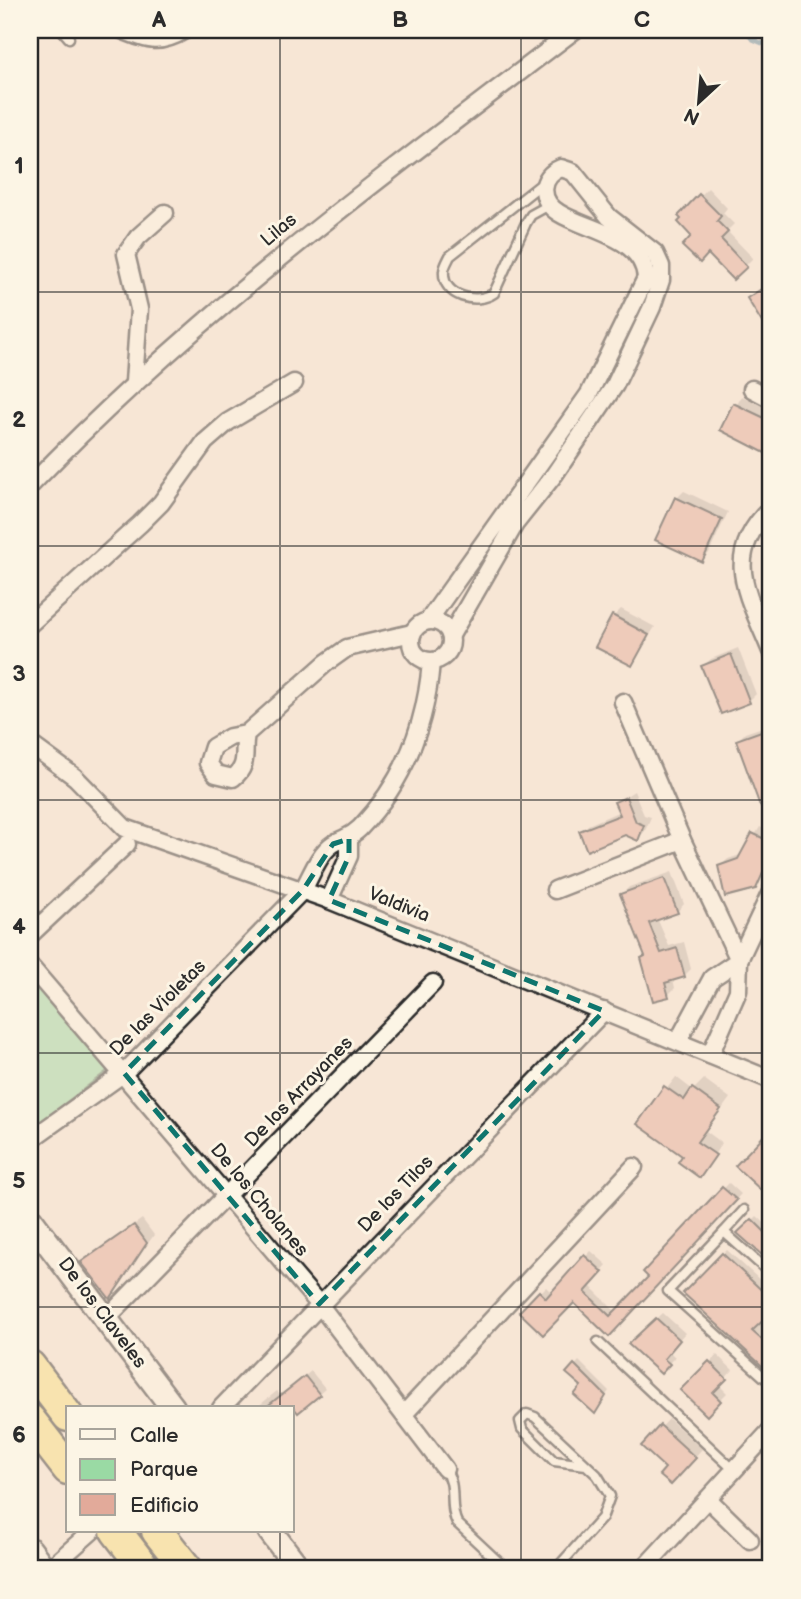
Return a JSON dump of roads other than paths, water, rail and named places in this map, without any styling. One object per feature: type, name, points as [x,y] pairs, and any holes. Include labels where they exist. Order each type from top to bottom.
[{"type":"highway","points":[[30,1366],[66,1413]]},
{"type":"highway","points":[[30,1420],[66,1466]]},
{"type":"highway","points":[[117,1532],[145,1569]]},
{"type":"highway","points":[[159,1532],[187,1569]]},
{"type":"main road","name":"De los Claveles","points":[[30,1219],[172,1406]]},
{"type":"main road","points":[[271,1532],[299,1569]]},
{"type":"main road","points":[[30,1550],[47,1569]]},
{"type":"street","points":[[122,30],[141,38],[167,41],[185,30]]},
{"type":"street","name":"Lilas","points":[[32,480],[134,382],[301,238],[575,30]]},
{"type":"street","points":[[428,621],[589,394],[646,278],[645,267],[629,247],[560,214],[549,205],[544,182],[549,173],[561,168],[573,172],[609,217],[655,253],[661,266],[661,280],[652,307],[615,385],[554,475],[515,524],[451,635],[447,653],[431,662]]},
{"type":"street","points":[[134,382],[139,309],[126,254],[133,242],[165,213]]},
{"type":"street","points":[[30,624],[161,503],[205,442],[228,422],[294,383]]},
{"type":"street","points":[[752,389],[771,399]]},
{"type":"street","points":[[771,508],[757,521],[743,547],[741,561],[742,577],[771,651]]},
{"type":"street","points":[[246,734],[326,663],[347,648],[412,633],[420,624],[428,621],[438,622],[451,635]]},
{"type":"street","points":[[412,633],[411,646],[419,657],[431,662]]},
{"type":"street","points":[[329,900],[349,856],[349,839],[392,789],[407,763],[428,698],[431,662]]},
{"type":"street","points":[[623,702],[682,840],[739,960]]},
{"type":"street","name":"Valdivia","points":[[30,744],[75,776],[125,828],[329,900],[771,1080]]},
{"type":"street","name":"De las Violetas","points":[[30,1140],[124,1073],[303,890],[324,853],[333,844],[349,839]]},
{"type":"street","points":[[555,890],[682,840]]},
{"type":"street","points":[[30,935],[127,844]]},
{"type":"street","points":[[710,1055],[738,991],[739,960],[771,892]]},
{"type":"street","points":[[678,1041],[712,978],[739,960]]},
{"type":"street","name":"De los Cholanes","points":[[30,966],[319,1304],[445,1469]]},
{"type":"street","name":"De los Arrayanes","points":[[107,1318],[433,983]]},
{"type":"street","points":[[695,1009],[724,1021]]},
{"type":"street","name":"De los Tilos","points":[[223,1406],[604,1011]]},
{"type":"street","points":[[404,1414],[634,1167]]},
{"type":"street","points":[[643,1569],[771,1430]]},
{"type":"street","points":[[708,1499],[750,1540]]},
{"type":"street","points":[[47,1569],[91,1532]]},
{"type":"lane","points":[[62,30],[69,38]]},
{"type":"lane","points":[[544,182],[450,256],[444,272],[447,285],[457,295],[473,299],[494,293],[526,223],[531,215],[549,205]]},
{"type":"lane","points":[[744,1210],[668,1291],[765,1378]]},
{"type":"lane","points":[[724,1232],[771,1274]]},
{"type":"lane","points":[[598,1342],[734,1471]]},
{"type":"lane","points":[[556,1569],[603,1518],[610,1496],[605,1485],[586,1465],[535,1417],[523,1416],[520,1421],[522,1429],[554,1461],[586,1465]]},
{"type":"lane","points":[[445,1469],[453,1485],[452,1514],[457,1523],[506,1569]]},
{"type":"waterway","points":[[745,30],[752,39],[771,47]]}]
